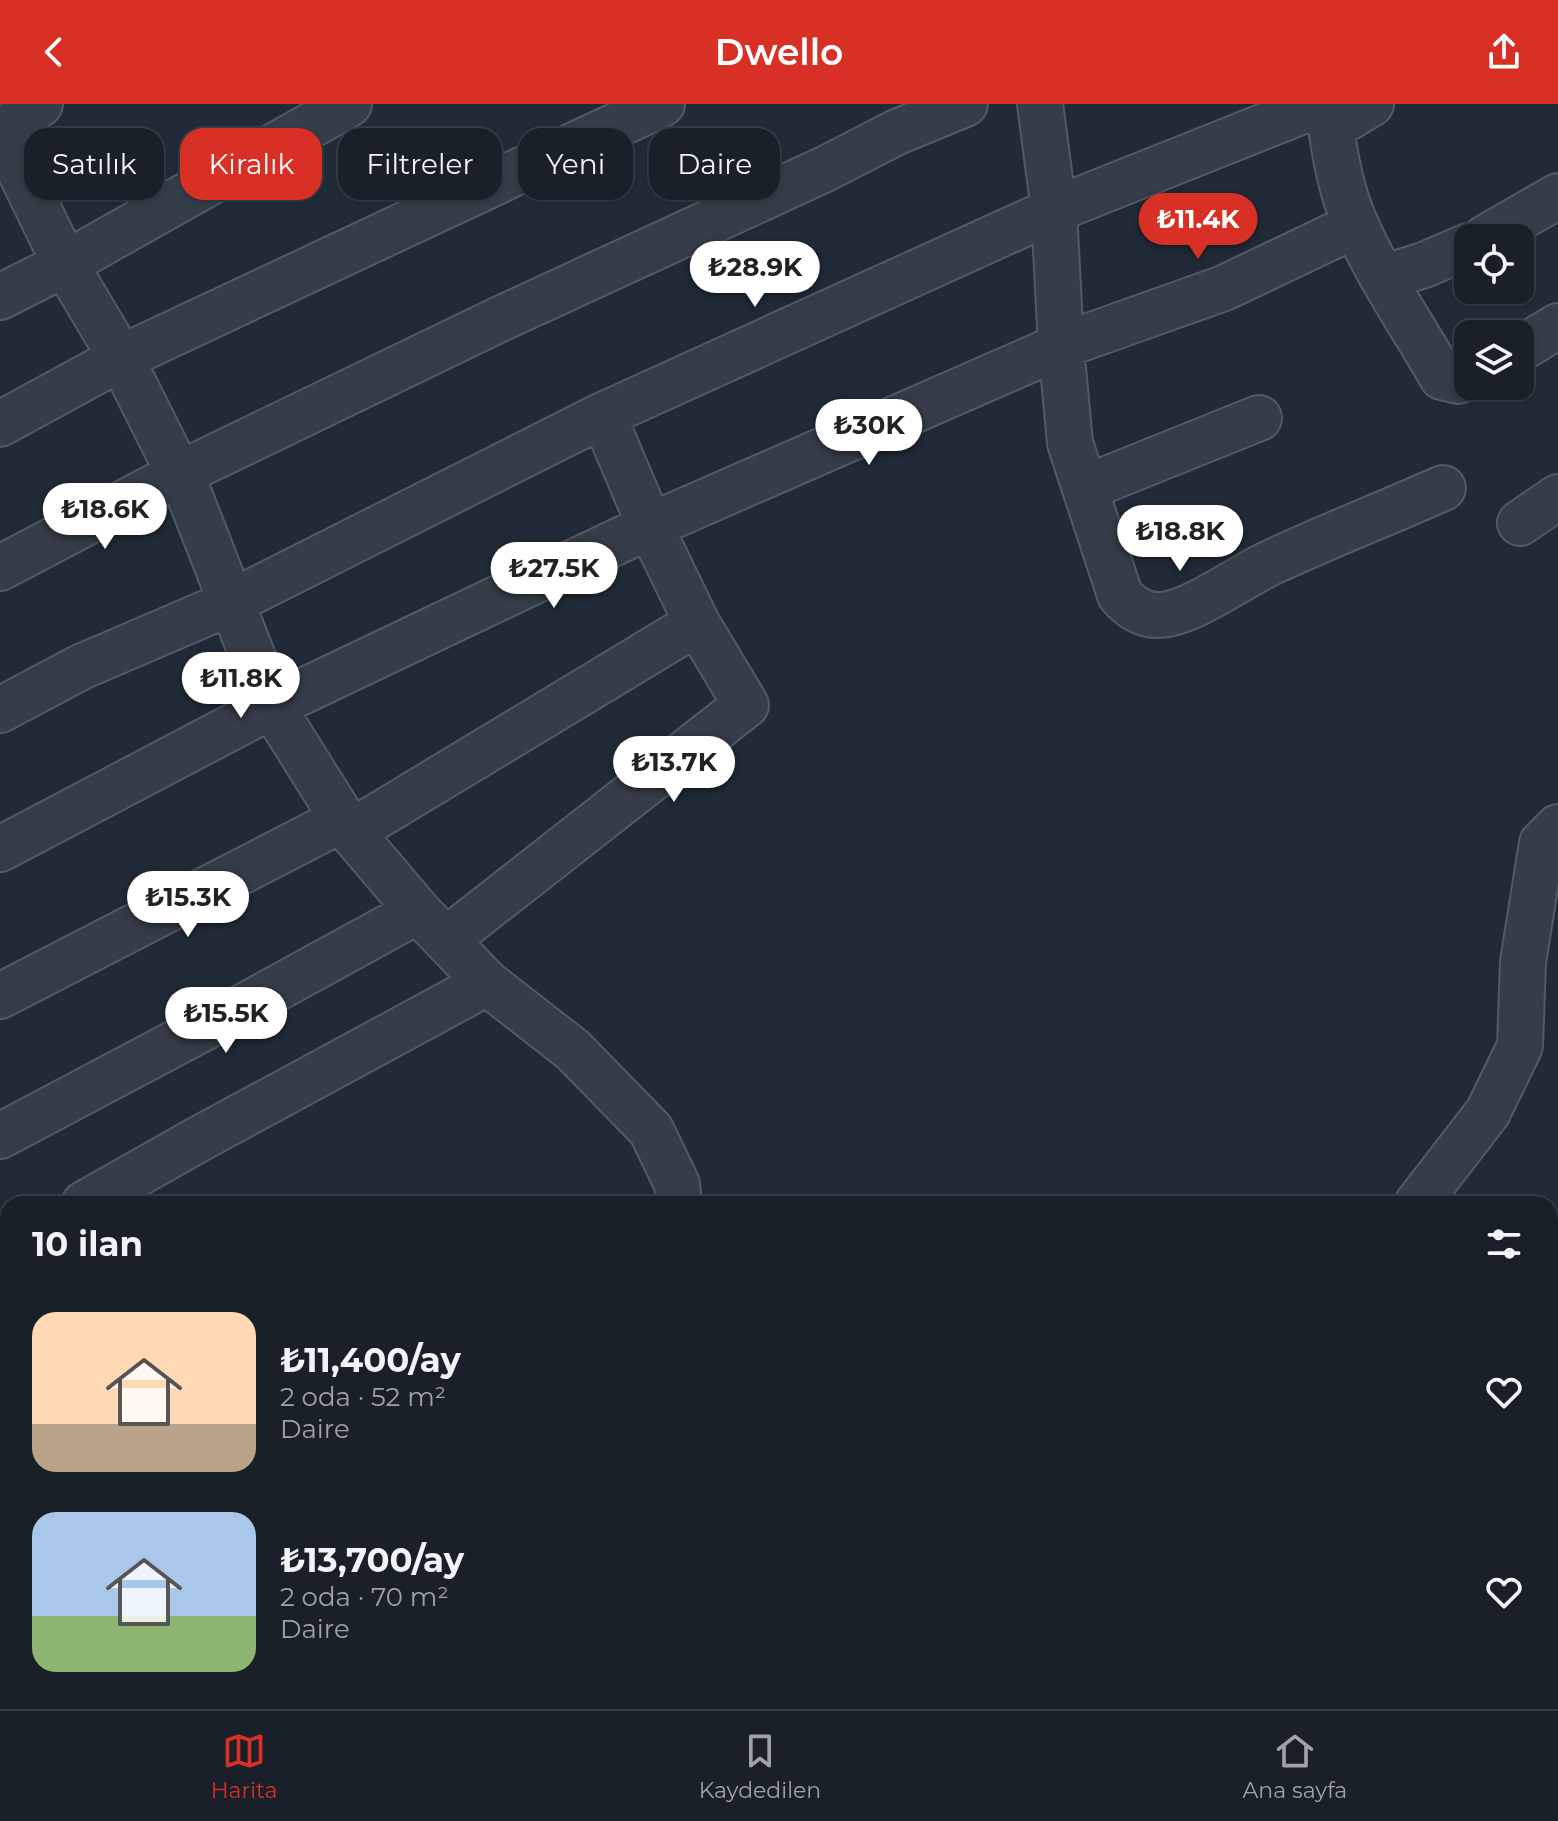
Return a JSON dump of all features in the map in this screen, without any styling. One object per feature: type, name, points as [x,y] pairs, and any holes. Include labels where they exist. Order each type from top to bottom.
[{"type":"street","points":[[40,104],[0,132],[65,264],[121,358],[179,474],[272,706],[347,825],[432,925],[487,983],[573,1050],[651,1130],[677,1184],[678,1196]]},
{"type":"street","points":[[0,424],[121,358],[662,104]]},
{"type":"street","points":[[0,568],[179,474],[498,320],[825,169],[897,132],[965,104]]},
{"type":"street","points":[[1040,104],[1054,210],[1070,443],[1120,595],[1135,609],[1157,616],[1182,610],[1268,564],[1443,488]]},
{"type":"street","points":[[0,710],[81,667],[230,603],[603,415],[1054,210],[1324,112],[1371,104]]},
{"type":"street","points":[[0,297],[65,264],[338,107]]},
{"type":"street","points":[[1324,112],[1356,225],[1442,377],[1454,380]]},
{"type":"street","points":[[1509,224],[1558,196]]},
{"type":"street","points":[[0,849],[272,706],[650,526],[1061,346],[1224,288],[1356,225]]},
{"type":"street","points":[[1385,277],[1454,252]]},
{"type":"street","points":[[1534,341],[1558,326]]},
{"type":"street","points":[[0,1136],[232,1013],[432,925],[746,705],[697,623],[650,526],[603,415]]},
{"type":"street","points":[[1085,488],[1259,418]]},
{"type":"street","points":[[1520,523],[1558,497]]},
{"type":"street","points":[[0,996],[347,825],[697,623]]},
{"type":"street","points":[[1426,1196],[1488,1112],[1520,1046],[1523,962],[1542,843],[1558,827]]},
{"type":"street","points":[[98,1196],[487,983]]}]
